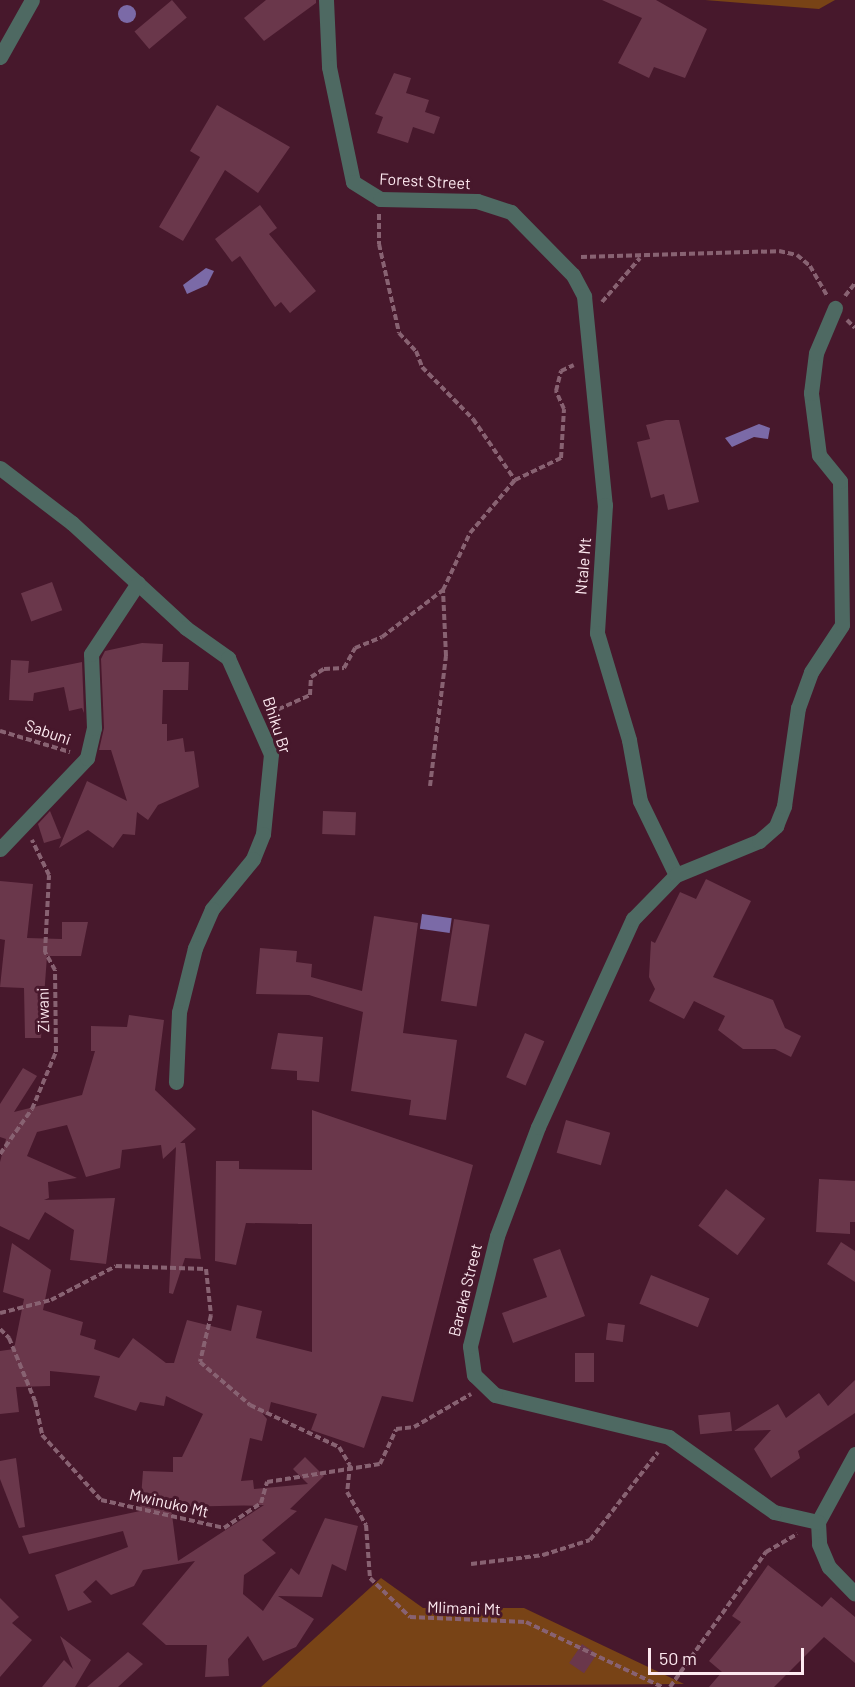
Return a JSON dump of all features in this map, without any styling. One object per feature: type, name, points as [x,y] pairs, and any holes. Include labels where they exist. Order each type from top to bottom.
[{"type":"street","points":[[0,57],[32,0]]},
{"type":"street","name":"Forest Street","points":[[326,0],[329,67],[350,171],[364,194],[380,199],[477,201],[511,212],[557,257]]},
{"type":"street","name":"Ntale Mt","points":[[557,257],[573,275],[588,318],[588,360],[605,505],[597,633],[629,740],[640,801],[676,875]]},
{"type":"street","points":[[676,875],[759,841],[776,826],[784,806],[798,708],[810,672],[842,625],[840,481],[819,454],[811,393],[816,352],[835,308]]},
{"type":"street","name":"Bhiku Br","points":[[0,468],[228,658],[260,722],[271,754],[263,834],[253,859],[212,909],[195,948],[179,1012],[176,1082]]},
{"type":"street","points":[[0,849],[87,758],[94,728],[92,654],[138,583]]},
{"type":"street","name":"Baraka Street","points":[[482,1388],[471,1362],[471,1332],[497,1236],[538,1127],[633,919],[676,875]]},
{"type":"street","points":[[482,1388],[507,1399],[580,1412],[669,1437],[774,1512],[818,1522]]},
{"type":"street","points":[[855,1454],[818,1522],[819,1545],[829,1567],[855,1594]]},
{"type":"path","points":[[380,199],[379,244],[399,333],[416,351],[422,367],[473,419],[515,480]]},
{"type":"path","points":[[557,257],[797,255],[835,308]]},
{"type":"path","points":[[588,318],[640,258]]},
{"type":"path","points":[[260,722],[280,705],[310,695],[311,677],[324,669],[344,668],[355,648],[382,637],[443,590],[470,532],[515,480],[561,458],[564,409],[556,391],[561,371],[588,360]]},
{"type":"path","points":[[430,786],[446,656],[443,590]]},
{"type":"path","name":"Sabuni","points":[[0,731],[87,758]]},
{"type":"path","name":"Ziwani","points":[[0,1154],[32,1109],[56,1052],[55,970],[45,952],[49,874],[24,823]]},
{"type":"path","points":[[0,1313],[51,1300],[116,1266],[206,1269],[211,1315],[200,1362],[250,1405],[339,1447],[350,1465],[380,1464],[396,1429],[414,1427],[482,1388]]},
{"type":"path","name":"Mwinuko Mt","points":[[0,1329],[9,1338],[35,1401],[42,1435],[101,1500],[224,1528],[261,1503],[267,1482],[350,1465]]},
{"type":"path","points":[[471,1564],[543,1555],[590,1540],[669,1437]]},
{"type":"path","name":"Mlimani Mt","points":[[350,1465],[347,1492],[366,1525],[370,1578],[410,1617],[526,1622],[662,1687]]},
{"type":"path","points":[[670,1687],[766,1552],[818,1522]]},
{"type":"shaded area","points":[[705,0],[835,0],[819,9]]},
{"type":"shaded area","points":[[127,5],[133,8],[136,14],[133,20],[127,23],[121,20],[118,14],[121,8]]},
{"type":"shaded area","points":[[206,268],[214,271],[207,285],[187,294],[183,285]]},
{"type":"shaded area","points":[[759,424],[770,428],[768,439],[754,437],[732,447],[725,438]]},
{"type":"shaded area","points":[[422,914],[452,918],[450,933],[420,929]]},
{"type":"shaded area","points":[[381,1578],[423,1608],[524,1608],[684,1684],[261,1687]]},
{"type":"building","points":[[172,0],[187,18],[149,49],[134,31]]},
{"type":"building","points":[[266,0],[316,0],[316,3],[264,41],[244,18]]},
{"type":"building","points":[[602,0],[656,0],[707,29],[685,78],[654,67],[649,78],[618,63],[642,18]]},
{"type":"building","points":[[394,73],[411,78],[406,93],[429,100],[425,112],[440,117],[434,134],[413,127],[408,143],[377,133],[383,117],[375,114]]},
{"type":"building","points":[[217,105],[290,147],[258,193],[225,170],[183,241],[159,227],[200,157],[190,151]]},
{"type":"building","points":[[260,205],[277,228],[269,234],[316,291],[290,313],[281,302],[275,307],[240,256],[232,262],[215,239]]},
{"type":"building","points":[[666,420],[679,420],[699,502],[668,510],[664,494],[651,498],[637,442],[650,439],[646,425]]},
{"type":"building","points":[[52,582],[62,610],[31,621],[21,593]]},
{"type":"building","points":[[142,643],[163,644],[162,662],[189,662],[188,690],[163,690],[162,724],[167,724],[167,741],[183,738],[185,752],[194,751],[199,787],[158,805],[148,820],[137,812],[135,835],[123,834],[113,848],[88,830],[59,848],[87,781],[127,801],[111,750],[99,750],[104,728],[101,659],[105,651]]},
{"type":"building","points":[[11,660],[29,661],[28,673],[82,662],[84,713],[82,708],[69,711],[64,687],[34,693],[33,701],[9,700]]},
{"type":"building","points":[[50,811],[61,838],[44,843],[38,824]]},
{"type":"building","points":[[323,811],[356,812],[355,835],[322,834]]},
{"type":"building","points":[[706,879],[751,901],[713,977],[773,1000],[785,1028],[801,1036],[791,1057],[775,1049],[743,1049],[718,1030],[725,1016],[694,1001],[684,1019],[649,1001],[655,989],[649,977],[651,941],[655,943],[680,892],[696,899]]},
{"type":"building","points":[[0,881],[33,884],[27,938],[62,939],[62,922],[88,922],[81,956],[47,956],[41,1038],[25,1038],[24,988],[0,987],[5,940],[0,939]]},
{"type":"building","points":[[374,916],[418,923],[403,1033],[457,1040],[446,1120],[409,1115],[411,1100],[351,1091],[363,1012],[309,995],[256,994],[260,948],[297,951],[296,962],[312,964],[311,977],[362,991]]},
{"type":"building","points":[[454,919],[490,925],[477,1007],[441,1001]]},
{"type":"building","points":[[129,1015],[164,1020],[155,1090],[196,1129],[180,1143],[185,1143],[201,1259],[185,1258],[173,1294],[169,1293],[176,1147],[163,1159],[161,1145],[122,1150],[120,1168],[86,1177],[67,1125],[37,1132],[27,1156],[77,1178],[48,1182],[49,1198],[44,1200],[115,1198],[106,1264],[70,1260],[74,1230],[45,1212],[29,1240],[0,1226],[0,1162],[6,1139],[0,1137],[0,1104],[23,1068],[37,1076],[14,1112],[82,1095],[95,1051],[91,1051],[91,1026],[127,1027]]},
{"type":"building","points":[[278,1033],[323,1037],[319,1082],[297,1080],[297,1071],[271,1069]]},
{"type":"building","points":[[525,1033],[544,1041],[526,1085],[506,1077]]},
{"type":"building","points":[[312,1110],[473,1165],[413,1402],[382,1396],[364,1448],[311,1430],[317,1414],[271,1402],[268,1415],[262,1413],[267,1419],[262,1441],[250,1438],[241,1481],[253,1480],[254,1489],[308,1484],[293,1469],[305,1457],[324,1476],[290,1509],[297,1511],[262,1540],[276,1553],[244,1575],[243,1594],[263,1611],[291,1568],[299,1575],[325,1518],[358,1526],[346,1571],[332,1564],[322,1597],[278,1596],[314,1619],[296,1647],[263,1661],[248,1636],[228,1659],[229,1676],[205,1677],[207,1645],[166,1645],[142,1624],[195,1561],[143,1570],[134,1586],[111,1595],[96,1580],[83,1592],[92,1602],[68,1611],[55,1575],[128,1547],[123,1531],[29,1554],[22,1536],[140,1511],[143,1471],[173,1472],[173,1457],[182,1457],[203,1414],[166,1396],[164,1406],[140,1402],[136,1411],[94,1397],[100,1376],[50,1371],[50,1386],[16,1387],[19,1412],[0,1414],[0,1351],[14,1349],[24,1299],[3,1292],[12,1243],[51,1270],[43,1310],[83,1322],[80,1335],[96,1340],[94,1349],[119,1358],[133,1338],[166,1363],[174,1363],[187,1320],[231,1331],[237,1305],[262,1311],[256,1338],[312,1352],[312,1224],[246,1223],[236,1265],[215,1261],[216,1161],[239,1161],[239,1169],[312,1170]],"holes":[[[264,1505],[178,1561],[171,1507]]]},
{"type":"building","points":[[566,1120],[610,1133],[601,1165],[557,1153]]},
{"type":"building","points":[[819,1179],[855,1181],[855,1222],[850,1222],[850,1234],[816,1232]]},
{"type":"building","points":[[726,1189],[765,1218],[737,1255],[698,1226]]},
{"type":"building","points":[[841,1242],[855,1251],[855,1282],[827,1264]]},
{"type":"building","points":[[560,1249],[585,1316],[513,1343],[502,1313],[547,1297],[533,1259]]},
{"type":"building","points":[[651,1275],[709,1299],[698,1327],[639,1304]]},
{"type":"building","points":[[608,1323],[625,1325],[623,1342],[606,1340]]},
{"type":"building","points":[[575,1353],[594,1353],[594,1382],[575,1382]]},
{"type":"building","points":[[855,1380],[855,1413],[798,1451],[800,1458],[771,1478],[754,1449],[771,1430],[734,1431],[778,1404],[786,1418],[819,1393],[828,1406]]},
{"type":"building","points":[[730,1412],[732,1431],[700,1434],[698,1415]]},
{"type":"building","points":[[16,1458],[25,1527],[19,1528],[0,1479],[0,1461]]},
{"type":"building","points":[[768,1565],[822,1607],[831,1597],[855,1617],[855,1663],[824,1637],[774,1687],[709,1687],[722,1672],[709,1661],[741,1622],[732,1616]]},
{"type":"building","points":[[0,1598],[19,1617],[12,1623],[32,1640],[0,1677]]},
{"type":"building","points":[[60,1636],[91,1660],[75,1687],[42,1687],[64,1660],[73,1669]]},
{"type":"building","points":[[582,1644],[597,1654],[584,1673],[569,1663]]},
{"type":"building","points":[[128,1652],[143,1664],[118,1687],[87,1687]]}]
